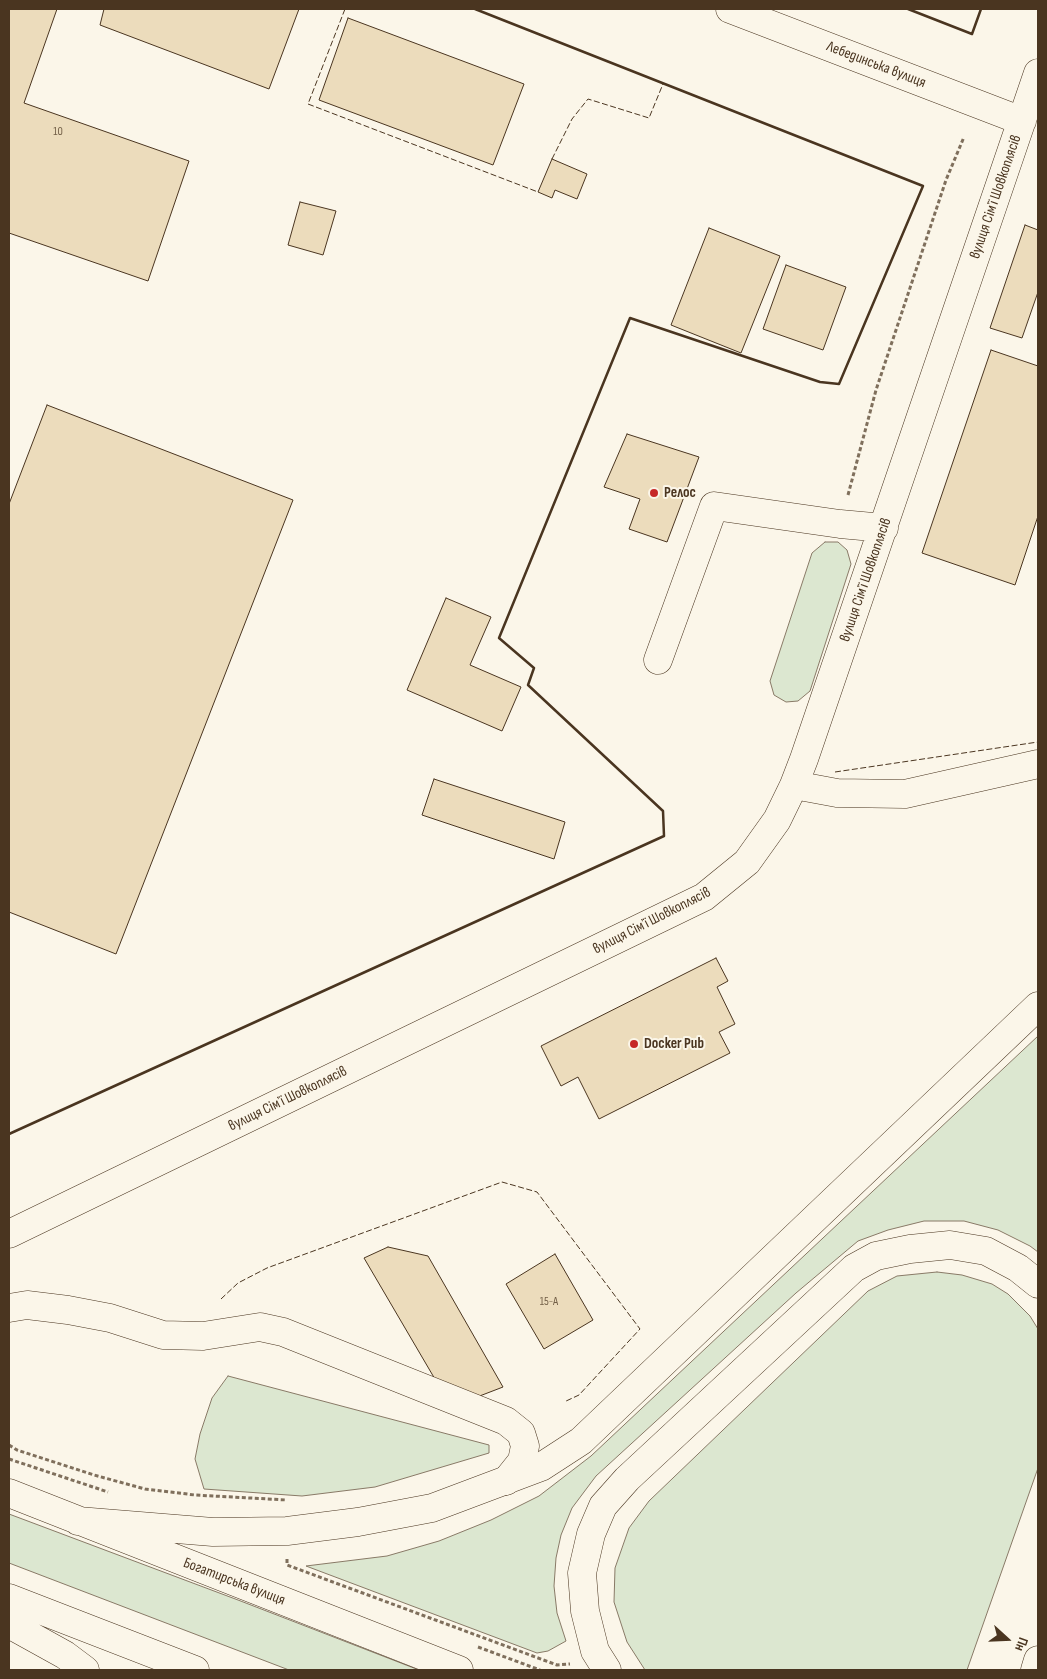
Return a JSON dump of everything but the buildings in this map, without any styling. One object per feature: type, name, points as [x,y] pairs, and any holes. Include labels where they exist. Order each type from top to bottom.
[{"type":"main road","name":"Лебединська вулиця","points":[[730,9],[1022,121]]},
{"type":"main road","name":"вулиця Сімʼї Шовкоплясів","points":[[9,1234],[704,897],[747,862],[777,820],[794,785],[884,528],[1038,73]]},
{"type":"main road","points":[[658,660],[714,506],[840,524],[884,528]]},
{"type":"main road","points":[[794,785],[837,794],[904,794],[1038,764]]},
{"type":"main road","points":[[78,1521],[213,1532],[287,1531],[358,1522],[432,1508],[541,1467],[581,1441],[1038,1006]]},
{"type":"main road","points":[[604,1666],[595,1651],[585,1610],[582,1573],[591,1534],[603,1506],[626,1479],[854,1268],[876,1256],[910,1249],[950,1245],[986,1251],[1018,1268],[1038,1284]]},
{"type":"main road","points":[[9,1308],[27,1306],[76,1312],[110,1318],[163,1335],[203,1336],[260,1327],[283,1332],[506,1421],[521,1433],[524,1446],[522,1461],[506,1481]]},
{"type":"main road","name":"Богатирська вулиця","points":[[9,1493],[459,1670]]},
{"type":"main road","points":[[9,1598],[195,1670]]},
{"type":"main road","points":[[9,1624],[66,1655],[85,1670]]},
{"type":"main road","points":[[1035,1670],[1038,1660]]},
{"type":"path","points":[[840,524],[876,390],[946,180],[964,137]]},
{"type":"path","points":[[9,1445],[17,1450],[94,1475],[145,1489],[194,1495],[287,1499],[287,1565],[557,1665],[604,1666]]},
{"type":"path","points":[[9,1459],[112,1493]]},
{"type":"path","points":[[475,1646],[540,1670]]},
{"type":"green space","points":[[825,542],[838,542],[847,550],[851,564],[810,691],[798,701],[786,702],[774,695],[770,681],[812,553]]},
{"type":"green space","points":[[1038,1036],[1038,1252],[998,1230],[964,1221],[924,1221],[888,1230],[858,1241],[796,1293],[596,1476],[572,1508],[561,1535],[556,1558],[554,1586],[557,1613],[566,1641],[548,1651],[537,1653],[306,1566],[387,1556],[439,1541],[491,1520],[539,1496],[591,1456]]},
{"type":"green space","points":[[937,1272],[962,1275],[992,1284],[1008,1294],[1030,1316],[1038,1329],[1038,1468],[967,1670],[645,1670],[627,1642],[614,1602],[615,1568],[629,1528],[649,1501],[868,1291],[897,1276]]},
{"type":"green space","points":[[228,1376],[489,1445],[489,1453],[375,1487],[302,1496],[204,1489],[195,1459],[200,1434],[212,1398]]},
{"type":"green space","points":[[9,1514],[419,1670],[289,1670],[9,1563]]},
{"type":"fence","points":[[345,9],[308,104],[538,192]]},
{"type":"fence","points":[[552,159],[572,119],[588,99],[649,118],[663,84]]},
{"type":"fence","points":[[835,772],[1038,742]]},
{"type":"fence","points":[[221,1299],[238,1283],[267,1268],[502,1182],[537,1192],[640,1329],[579,1395],[564,1402]]},
{"type":"wall","points":[[9,1134],[664,836],[663,811],[528,685],[534,668],[499,638],[630,318],[820,382],[839,384],[923,186],[475,9]]},
{"type":"wall","points":[[908,9],[972,34],[981,9]]},
{"type":"place","name":"Релос","points":[[654,493]]},
{"type":"place","name":"Docker Pub","points":[[634,1044]]}]
